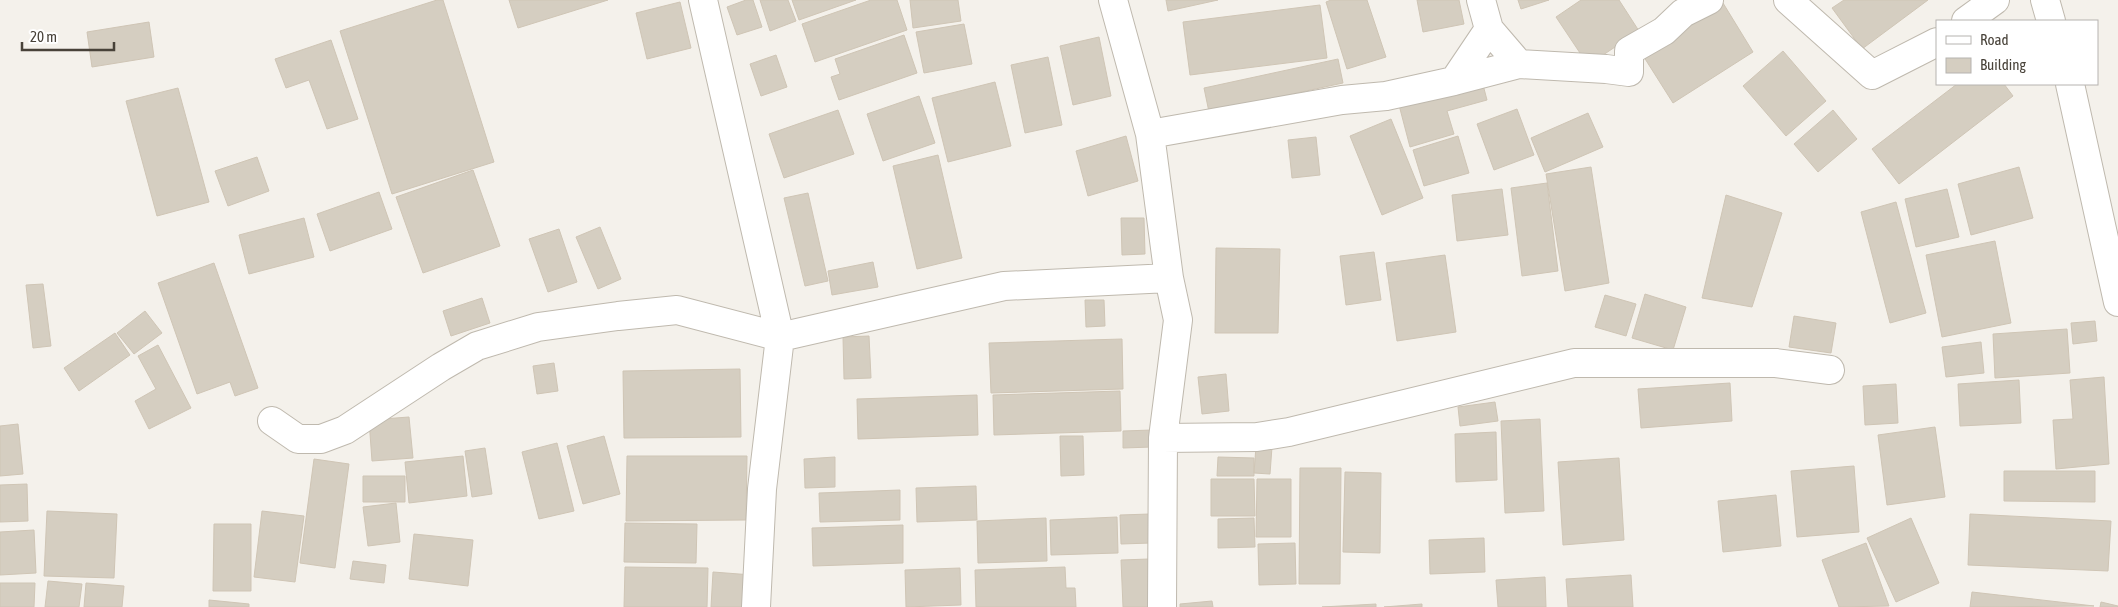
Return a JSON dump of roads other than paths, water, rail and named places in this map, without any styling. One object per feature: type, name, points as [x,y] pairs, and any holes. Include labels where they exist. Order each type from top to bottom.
[{"type":"street","points":[[704,0],[780,337],[762,489],[756,607]]},
{"type":"street","points":[[1113,0],[1150,134],[1169,278],[1178,320],[1163,438],[1162,607]]},
{"type":"street","points":[[1480,0],[1489,29],[1519,64]]},
{"type":"street","points":[[1150,134],[1342,100],[1386,96],[1519,64],[1629,72],[1629,51],[1664,31],[1683,13],[1710,0]]},
{"type":"street","points":[[1788,0],[1872,75],[1936,43]]},
{"type":"street","points":[[1967,20],[1995,0]]},
{"type":"street","points":[[2045,0],[2051,20]]},
{"type":"street","points":[[1454,80],[1489,29]]},
{"type":"street","points":[[2070,85],[2118,302]]},
{"type":"street","points":[[272,421],[298,439],[321,440],[345,430],[441,367],[477,346],[538,327],[677,310],[780,337],[1004,286],[1169,278]]},
{"type":"street","points":[[1163,438],[1257,437],[1289,432],[1574,363],[1776,363],[1830,370]]}]
